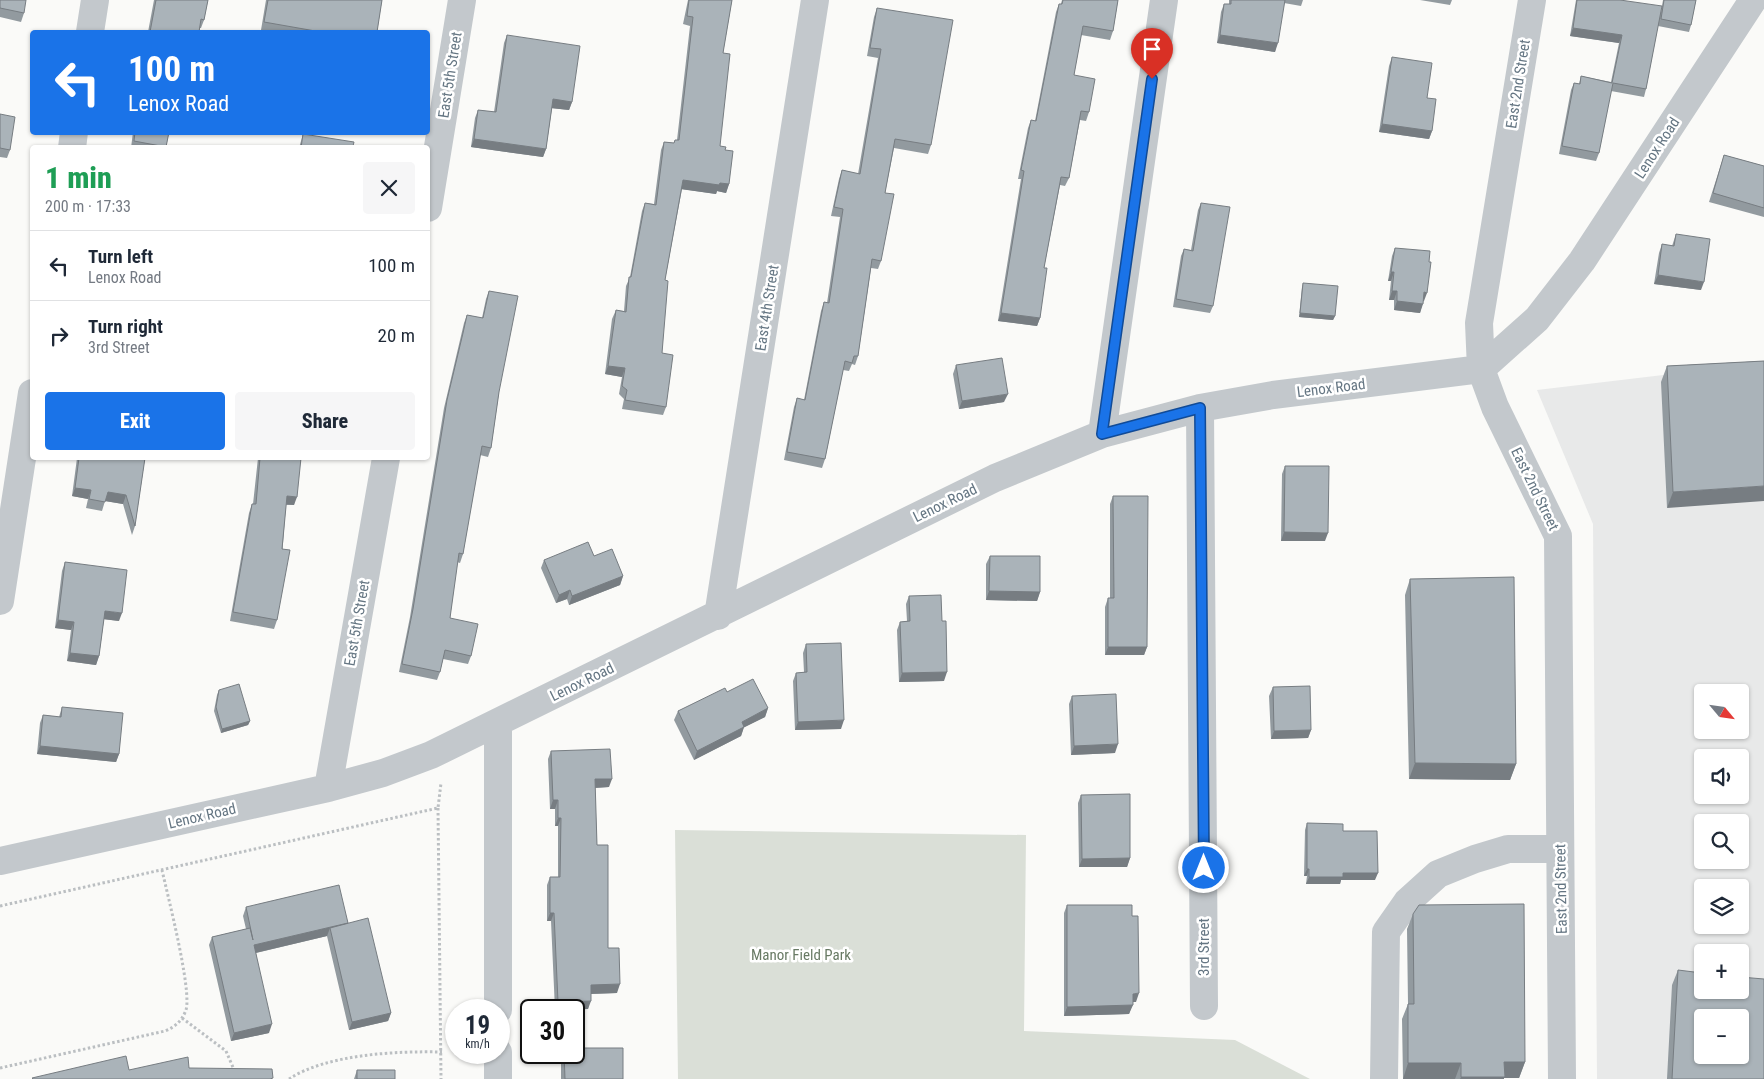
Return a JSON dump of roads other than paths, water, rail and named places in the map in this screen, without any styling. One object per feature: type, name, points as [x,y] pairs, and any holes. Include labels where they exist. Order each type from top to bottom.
[{"type":"street","points":[[90,30],[95,0]]},
{"type":"street","name":"East 5th Street","points":[[430,196],[462,0]]},
{"type":"street","name":"East 4th Street","points":[[718,616],[815,0]]},
{"type":"street","points":[[1102,434],[1164,0]]},
{"type":"street","name":"East 2nd Street","points":[[1532,0],[1479,323],[1481,369],[1495,407],[1558,536],[1562,1079]]},
{"type":"street","name":"Lenox Road","points":[[0,861],[328,788],[383,773],[430,756],[996,478],[1102,434],[1200,408],[1273,395],[1481,369],[1537,319],[1582,261],[1753,0]]},
{"type":"street","points":[[0,601],[30,406]]},
{"type":"street","name":"3rd Street","points":[[1200,408],[1204,1006]]},
{"type":"street","name":"East 5th Street","points":[[328,788],[386,460]]},
{"type":"street","points":[[498,723],[498,999]]},
{"type":"street","points":[[1384,1079],[1386,932],[1407,902],[1438,874],[1474,858],[1508,849],[1560,849]]},
{"type":"street","points":[[498,1064],[498,1079]]},
{"type":"park label","name":"Manor Field Park","points":[[801,955]]}]
